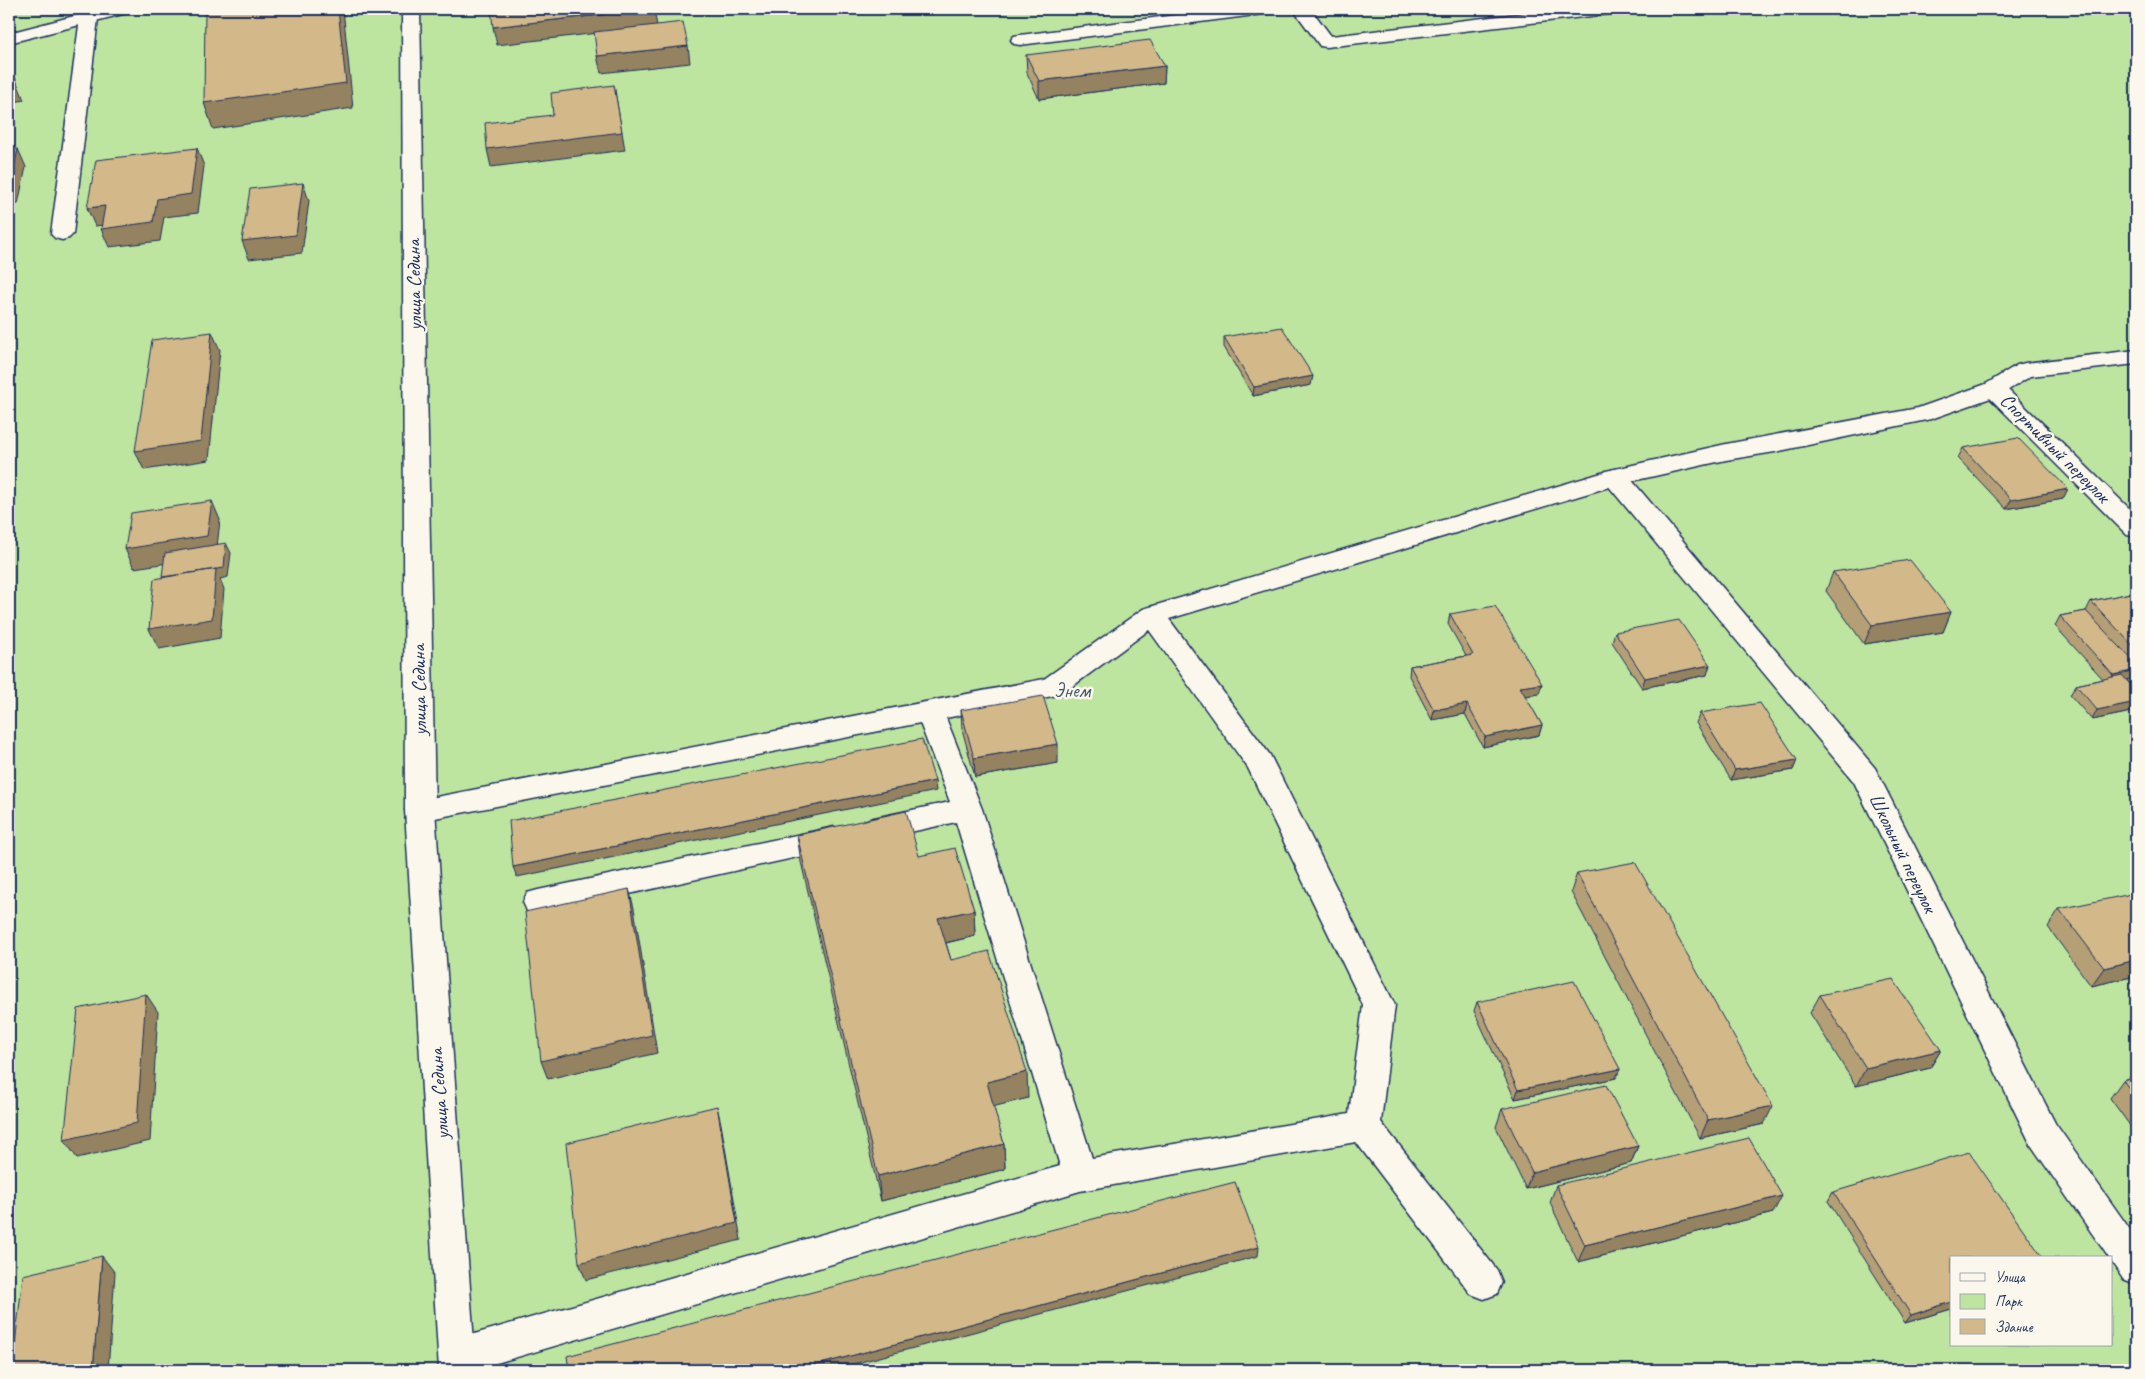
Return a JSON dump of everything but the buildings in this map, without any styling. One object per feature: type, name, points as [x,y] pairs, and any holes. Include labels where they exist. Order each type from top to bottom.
[{"type":"street","points":[[9,38],[121,9]]},
{"type":"street","name":"улица Седина","points":[[411,9],[420,810],[457,1363]]},
{"type":"street","points":[[1020,40],[1263,9]]},
{"type":"street","points":[[1302,9],[1326,42],[1576,10],[1609,9]]},
{"type":"street","points":[[62,234],[89,18]]},
{"type":"street","points":[[420,810],[1052,687],[1152,616],[1615,477],[1726,452],[1776,444],[1923,414],[1994,389],[2024,370],[2136,357]]},
{"type":"street","name":"Спортивный переулок","points":[[1994,389],[2136,529]]},
{"type":"street","name":"Школьный переулок","points":[[1615,477],[1865,776],[2043,1134],[2136,1267]]},
{"type":"street","points":[[1152,616],[1260,763],[1379,1005],[1364,1126],[1484,1282]]},
{"type":"street","points":[[930,711],[968,809],[1080,1176]]},
{"type":"street","points":[[538,902],[968,809]]},
{"type":"street","points":[[457,1363],[1080,1176],[1364,1126]]},
{"type":"green space","name":"Энем","points":[[9,9],[2136,9],[2136,1370],[9,1370]]}]
